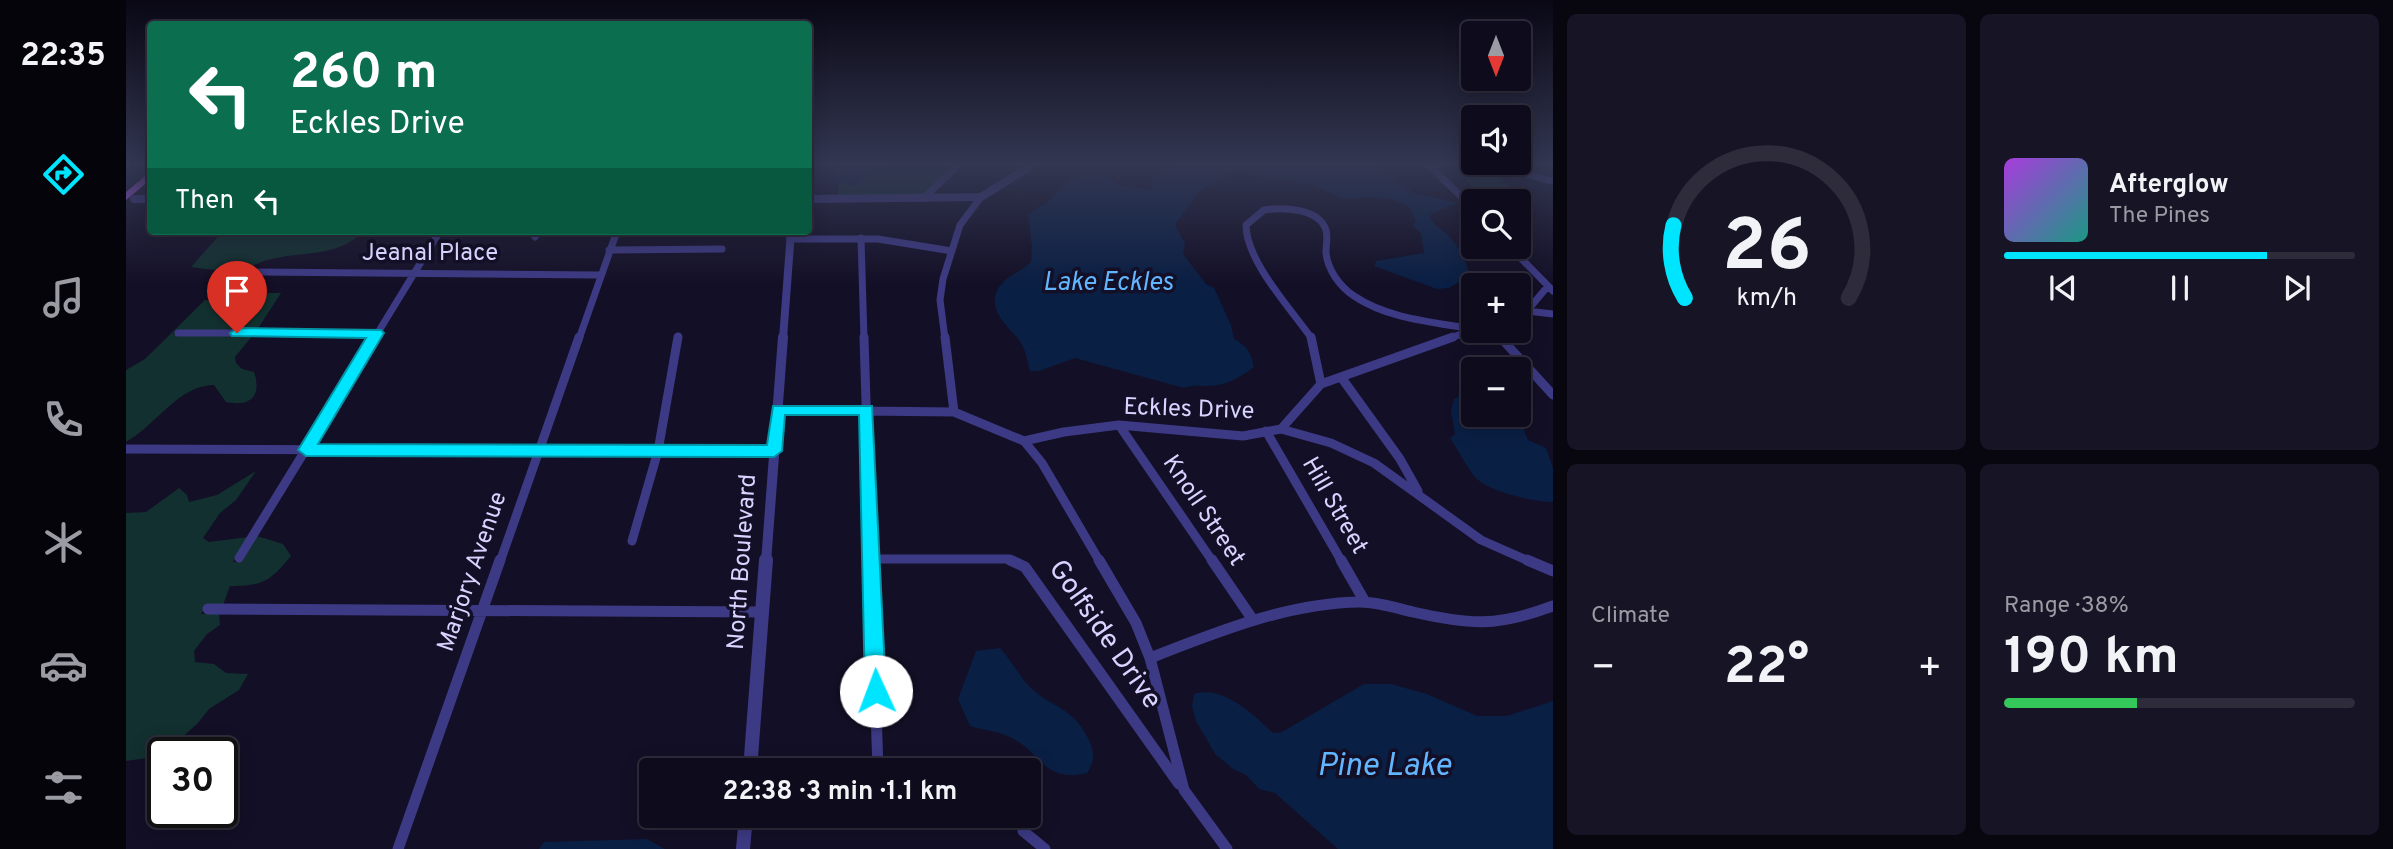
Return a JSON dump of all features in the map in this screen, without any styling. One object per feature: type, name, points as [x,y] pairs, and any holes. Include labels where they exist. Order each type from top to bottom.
[{"type":"street","points":[[954,412],[940,300],[960,225],[975,206]]},
{"type":"street","points":[[1461,326],[1393,312],[1354,295],[1339,282],[1330,268],[1326,255],[1326,230],[1322,223],[1311,216],[1294,210],[1264,209],[1246,225],[1246,239],[1253,255],[1312,339],[1321,384],[1461,333]]},
{"type":"street","points":[[239,558],[438,235]]},
{"type":"street","name":"Marjory Avenue","points":[[398,849],[615,235]]},
{"type":"street","points":[[791,235],[905,242],[951,251]]},
{"type":"street","name":"North Boulevard","points":[[751,758],[791,235]]},
{"type":"street","points":[[861,238],[878,758]]},
{"type":"street","points":[[609,250],[722,249]]},
{"type":"street","points":[[1522,259],[1550,288],[1531,306]]},
{"type":"street","name":"Jeanal Place","points":[[259,272],[600,275]]},
{"type":"street","points":[[1531,313],[1553,314]]},
{"type":"street","points":[[178,333],[376,333]]},
{"type":"street","points":[[632,541],[658,451],[678,337]]},
{"type":"street","points":[[1507,343],[1553,395]]},
{"type":"street","points":[[1341,377],[1399,459],[1420,494]]},
{"type":"street","name":"Eckles Drive","points":[[1024,441],[1064,432],[1119,425],[1243,436],[1281,429],[1321,384]]},
{"type":"street","points":[[778,410],[954,412],[1024,441],[1042,463],[1136,623],[1150,657],[1184,790]]},
{"type":"street","name":"Knoll Street","points":[[1119,425],[1253,620]]},
{"type":"street","points":[[1281,429],[1331,443],[1374,463],[1481,540],[1553,571]]},
{"type":"street","name":"Hill Street","points":[[1266,431],[1365,602]]},
{"type":"street","points":[[126,449],[774,451]]},
{"type":"street","name":"Golfside Drive","points":[[872,559],[1008,558],[1025,566],[1227,849]]},
{"type":"street","points":[[1150,657],[1253,620],[1333,603],[1365,602],[1483,626],[1521,619],[1553,606]]},
{"type":"street","points":[[208,609],[762,612]]},
{"type":"street","points":[[743,849],[745,828]]},
{"type":"street","points":[[1023,831],[1045,849]]},
{"type":"green space","points":[[219,235],[359,235],[352,241],[326,251],[282,257],[254,265],[253,270],[259,274],[259,289],[267,293],[281,293],[257,330],[177,330],[173,334],[253,335],[235,357],[236,363],[242,369],[254,372],[257,388],[252,398],[242,403],[226,402],[214,385],[201,387],[179,399],[126,442],[126,370],[145,359],[205,300],[225,302],[234,295],[213,292],[228,277],[229,272],[191,267]]},
{"type":"green space","points":[[256,471],[236,500],[220,513],[203,538],[209,542],[248,537],[233,562],[241,562],[257,536],[283,544],[291,556],[277,571],[259,583],[230,586],[223,605],[206,605],[201,614],[219,614],[220,625],[207,634],[194,651],[195,662],[214,664],[226,673],[248,674],[239,690],[209,709],[182,737],[147,737],[147,758],[126,761],[126,513],[146,512],[179,488],[187,495],[189,502],[217,495]]},
{"type":"water","name":"Lake Eckles","points":[[1042,206],[1189,206],[1175,225],[1185,244],[1183,254],[1206,284],[1214,288],[1231,325],[1234,339],[1248,350],[1254,367],[1226,383],[1184,388],[1075,358],[1039,371],[1030,371],[1019,340],[997,312],[995,299],[1003,282],[1031,262],[1028,214]]},
{"type":"water","name":"Lake Eckles","points":[[1406,206],[1450,206],[1430,216],[1456,244],[1461,259],[1465,261],[1469,273],[1461,273],[1461,281],[1449,288],[1437,289],[1374,266],[1376,261],[1424,253],[1421,233],[1412,225],[1416,222]]},
{"type":"water","points":[[1461,395],[1461,427],[1523,427],[1528,440],[1546,448],[1553,468],[1553,502],[1499,491],[1474,476],[1450,438],[1455,434],[1451,411],[1454,399]]},
{"type":"water","points":[[1000,648],[1030,687],[1075,719],[1093,751],[1092,764],[1087,773],[1072,775],[1052,771],[1041,762],[1041,758],[1037,758],[1012,738],[970,726],[958,699],[976,651]]},
{"type":"water","name":"Pine Lake","points":[[1364,684],[1391,684],[1427,694],[1477,716],[1507,716],[1553,701],[1553,849],[1338,849],[1275,793],[1259,789],[1246,775],[1233,769],[1215,754],[1196,721],[1192,706],[1194,694],[1216,694],[1237,703],[1273,733],[1282,732]]},
{"type":"water","points":[[647,839],[665,849],[539,849],[544,842]]},
{"type":"route","points":[[237,333],[376,333],[306,450],[774,451],[778,410],[867,410],[876,691]]}]
